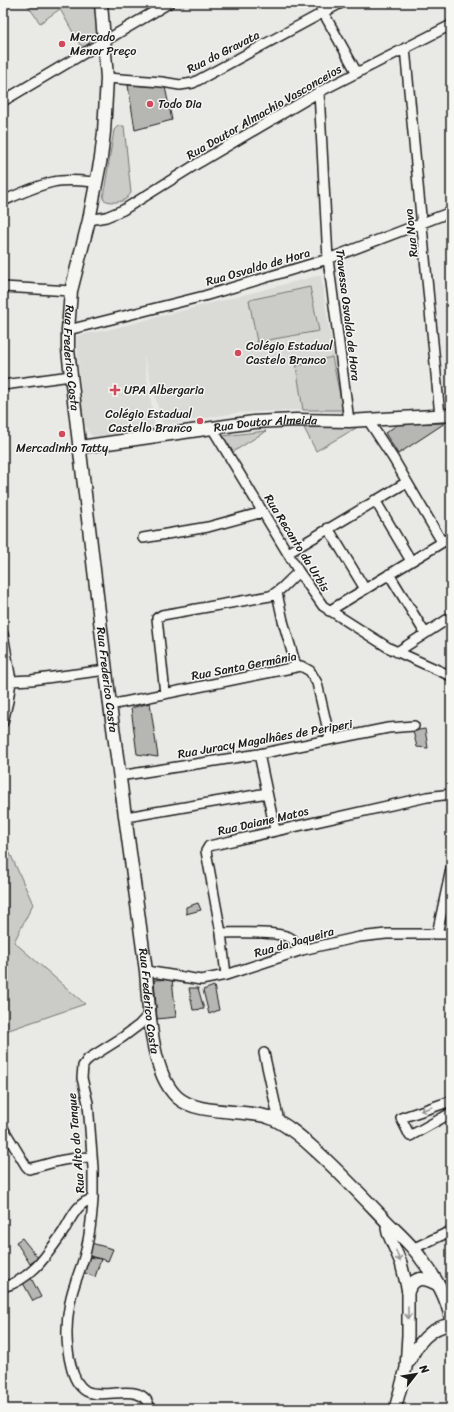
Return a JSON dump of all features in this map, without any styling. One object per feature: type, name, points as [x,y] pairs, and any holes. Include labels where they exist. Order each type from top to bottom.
[{"type":"main road","name":"Rua Frederico Costa","points":[[102,3],[107,78],[104,132],[90,220],[71,291],[68,330],[71,376],[110,705],[126,817],[156,1055],[164,1079],[177,1097],[184,1103],[195,1107],[255,1114],[279,1121],[299,1135],[324,1158],[421,1258],[445,1296],[451,1319]]},
{"type":"main road","name":"Rua Doutor Almeida","points":[[80,447],[254,422],[309,420],[349,421],[446,416]]},
{"type":"main road","points":[[408,1291],[413,1282],[419,1279],[428,1280],[439,1285]]},
{"type":"street","points":[[3,100],[169,3]]},
{"type":"street","points":[[318,3],[356,73]]},
{"type":"street","name":"Rua do Gravata","points":[[107,78],[162,82],[180,85],[193,83],[341,3]]},
{"type":"street","name":"Rua Doutor Almachio Vasconceios","points":[[90,220],[106,217],[123,210],[200,162],[319,92],[451,25]]},
{"type":"street","name":"Rua Nova","points":[[405,48],[422,223],[446,416]]},
{"type":"street","name":"Travessa Osvaldo de Hora","points":[[319,92],[328,259],[349,421]]},
{"type":"street","points":[[3,201],[41,185],[54,182],[96,182]]},
{"type":"street","name":"Rua Osvaldo de Hora","points":[[68,330],[204,296],[328,259],[451,212]]},
{"type":"street","points":[[3,287],[71,291]]},
{"type":"street","points":[[3,385],[71,376]]},
{"type":"street","points":[[368,420],[442,542]]},
{"type":"street","name":"Rua Recanto da Urbis","points":[[212,428],[299,572],[323,606],[397,652],[451,676]]},
{"type":"street","points":[[288,553],[407,482]]},
{"type":"street","points":[[375,500],[410,561]]},
{"type":"street","points":[[143,538],[208,527],[263,512]]},
{"type":"street","points":[[328,528],[365,589]]},
{"type":"street","points":[[329,611],[451,537]]},
{"type":"street","points":[[165,694],[157,618],[162,615],[263,598],[277,593],[299,572]]},
{"type":"street","points":[[389,574],[425,633]]},
{"type":"street","points":[[277,593],[283,621],[296,666]]},
{"type":"street","points":[[397,652],[451,617]]},
{"type":"street","points":[[3,634],[8,701],[3,722]]},
{"type":"street","name":"Rua Santa Germânia","points":[[110,705],[301,666],[310,671],[315,680],[330,739]]},
{"type":"street","points":[[7,680],[31,680],[106,670]]},
{"type":"street","name":"Rua Juracy Magalhâes de Periperi","points":[[119,776],[259,754],[388,728],[414,726]]},
{"type":"street","points":[[259,754],[275,830]]},
{"type":"street","points":[[126,817],[267,793]]},
{"type":"street","name":"Rua Daiane Matos","points":[[226,975],[221,933],[207,849],[211,845],[427,797],[451,794]]},
{"type":"street","points":[[436,934],[451,869]]},
{"type":"street","points":[[221,933],[274,934],[284,936],[295,941],[302,950]]},
{"type":"street","name":"Rua da Jaqueira","points":[[146,971],[200,980],[226,975],[302,950],[359,937],[386,934],[451,934]]},
{"type":"street","name":"Rua Alto do Tanque","points":[[3,1286],[11,1285],[31,1273],[58,1238],[79,1206],[84,1202],[93,1199],[88,1103],[82,1078],[83,1066],[88,1059],[124,1037],[139,1025],[150,1013]]},
{"type":"street","points":[[264,1053],[279,1121]]},
{"type":"street","points":[[451,1101],[401,1118],[410,1136],[451,1113]]},
{"type":"street","points":[[3,1128],[26,1166],[29,1168],[75,1157],[92,1157]]},
{"type":"street","points":[[93,1199],[86,1251],[70,1302],[68,1343],[71,1365],[76,1379],[85,1390],[97,1394],[138,1394],[144,1396],[150,1409]]},
{"type":"street","points":[[388,1224],[388,1233],[401,1262],[408,1291],[406,1368],[395,1409]]},
{"type":"street","points":[[412,1248],[451,1231]]},
{"type":"street","points":[[406,1368],[420,1341],[432,1331],[451,1324]]},
{"type":"street","points":[[408,1335],[414,1342],[420,1341]]},
{"type":"shaded area","points":[[26,3],[94,3],[98,33],[85,47],[80,45],[60,9],[40,23]]},
{"type":"shaded area","points":[[118,126],[124,126],[131,193],[127,198],[119,202],[114,202],[103,199],[114,130]]},
{"type":"shaded area","name":"Colégio Estadual Castelo Branco","points":[[321,275],[329,329],[345,413],[293,410],[236,413],[163,425],[143,353],[155,428],[96,437],[88,432],[84,422],[77,336],[111,329]]},
{"type":"shaded area","points":[[310,287],[319,331],[257,342],[249,300]]},
{"type":"shaded area","points":[[332,357],[343,410],[303,410],[296,366]]},
{"type":"shaded area","points":[[363,424],[316,451],[304,428]]},
{"type":"shaded area","points":[[266,431],[233,452],[223,436]]},
{"type":"shaded area","points":[[3,838],[33,904],[14,942],[85,1004],[3,1032]]},
{"type":"building","name":"Todo Dia","points":[[128,85],[165,87],[172,120],[135,130]]},
{"type":"building","points":[[400,423],[445,423],[398,454],[385,433]]},
{"type":"building","points":[[150,703],[158,757],[137,754],[131,708]]},
{"type":"building","points":[[425,729],[428,748],[417,747],[413,731]]},
{"type":"building","points":[[198,903],[201,910],[186,914],[186,907]]},
{"type":"building","points":[[172,979],[176,1017],[157,1019],[154,980]]},
{"type":"building","points":[[214,986],[219,1010],[209,1014],[203,990]]},
{"type":"building","points":[[189,988],[198,988],[204,1009],[193,1010]]},
{"type":"building","points":[[22,1238],[38,1258],[30,1264],[16,1242]]},
{"type":"building","points":[[91,1243],[113,1249],[108,1261],[90,1256]]},
{"type":"building","points":[[88,1257],[101,1259],[95,1277],[82,1272]]},
{"type":"building","points":[[31,1278],[41,1297],[33,1301],[23,1283]]},
{"type":"place","name":"Mercado Menor Preço","points":[[62,44]]},
{"type":"place","name":"Todo Dia","points":[[150,104]]},
{"type":"place","name":"Colégio Estadual Castelo Branco","points":[[238,353]]},
{"type":"place","name":"UPA Albergaria","points":[[115,390]]},
{"type":"place","name":"Colégio Estadual Castello Branco","points":[[200,421]]},
{"type":"place","name":"Mercadinho Tatty","points":[[62,434]]}]
